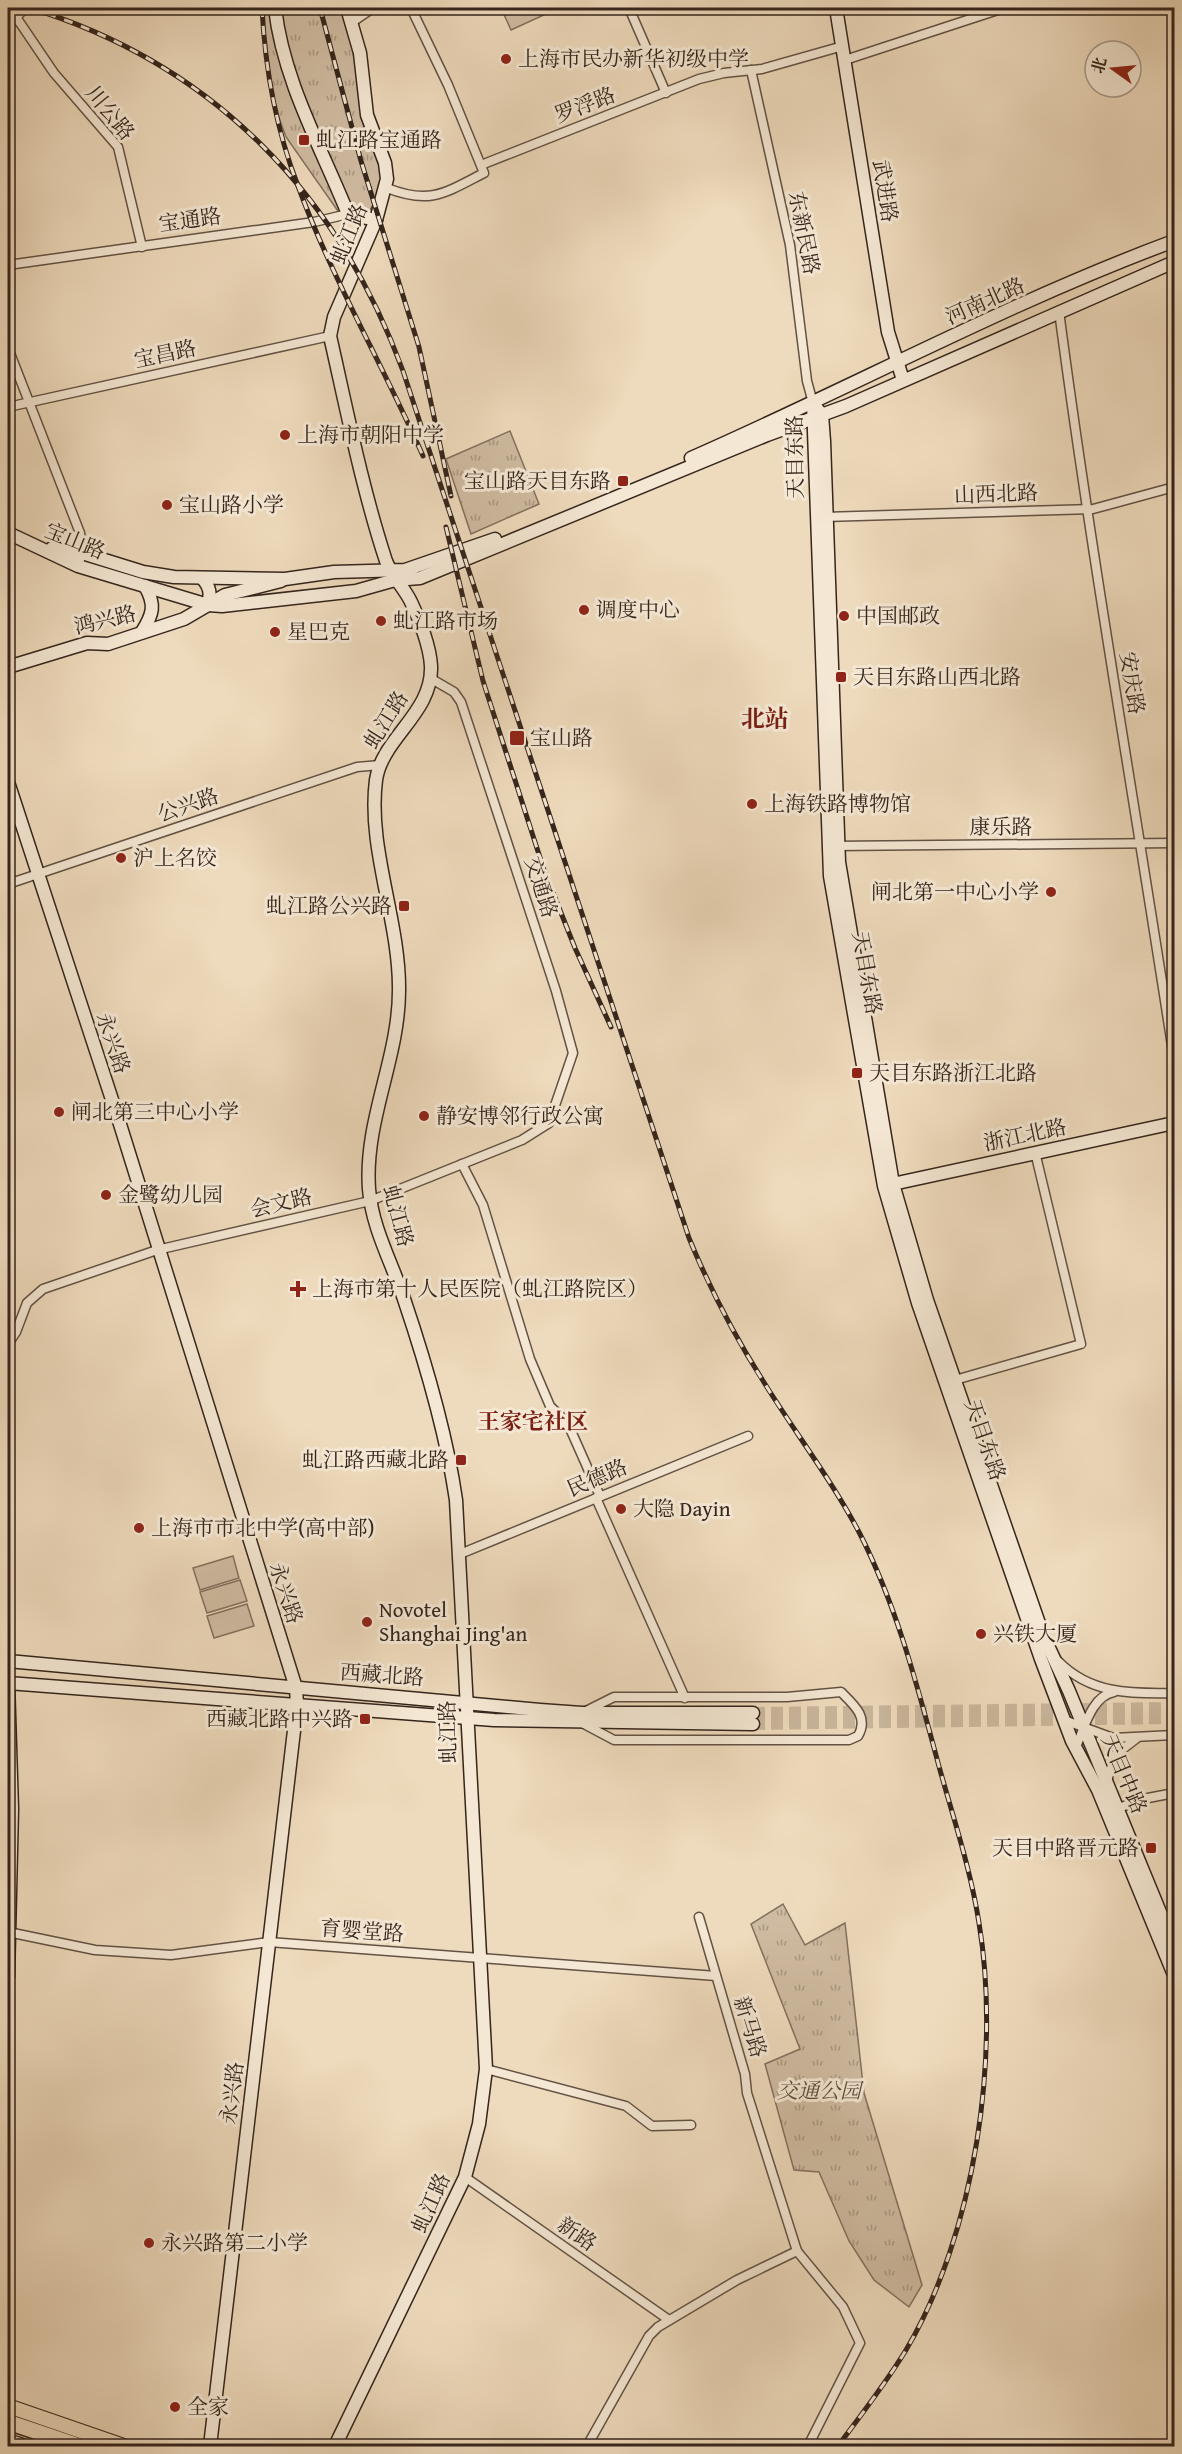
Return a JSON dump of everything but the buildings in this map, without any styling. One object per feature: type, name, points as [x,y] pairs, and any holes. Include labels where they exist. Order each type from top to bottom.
[{"type":"highway","points":[[8,2422],[79,2446]]},
{"type":"highway","points":[[8,2442],[21,2446]]},
{"type":"main road","name":"虬江路","points":[[274,8],[279,36],[314,137],[348,214]]},
{"type":"main road","name":"虬江路","points":[[335,2446],[465,2177],[479,2124],[486,2069],[460,1554],[454,1488],[420,1345],[370,1201],[370,1146],[395,1032],[399,989],[395,944],[375,819],[376,786],[380,765],[418,710],[430,678],[430,661],[415,611],[392,574],[368,497],[330,336],[334,317],[376,220],[387,188],[385,163],[367,115],[361,60],[347,8]]},
{"type":"main road","name":"武进路","points":[[836,8],[888,332],[903,380]]},
{"type":"main road","name":"宝通路","points":[[348,214],[376,220]]},
{"type":"main road","name":"河南北路","points":[[813,403],[897,363],[1174,241]]},
{"type":"main road","name":"河南北路","points":[[817,417],[1174,261]]},
{"type":"main road","name":"天目东路","points":[[813,403],[817,417],[833,846],[830,876],[888,1185],[945,1383],[1064,1720]]},
{"type":"main road","name":"宝山路","points":[[8,526],[61,552],[145,586],[208,605],[222,606],[356,591],[392,574],[554,518],[813,403]]},
{"type":"main road","name":"宝山路","points":[[8,533],[80,560],[143,572],[202,578],[285,579],[334,572],[392,574],[420,578],[817,417]]},
{"type":"main road","points":[[202,578],[208,584],[210,594],[208,605]]},
{"type":"main road","name":"鸿兴路","points":[[8,667],[87,643],[108,644],[184,619],[225,595],[285,579]]},
{"type":"main road","points":[[142,632],[153,610],[152,599],[145,586]]},
{"type":"main road","name":"永兴路","points":[[8,782],[36,875],[119,1121],[157,1250],[296,1688],[297,1705],[210,2446]]},
{"type":"main road","name":"浙江北路","points":[[888,1185],[1174,1123]]},
{"type":"main road","name":"天目东路","points":[[888,1185],[1050,1652]]},
{"type":"main road","name":"天目中路","points":[[1050,1652],[1118,1808],[1174,1946]]},
{"type":"main road","name":"西藏北路","points":[[8,1661],[467,1703],[582,1718]]},
{"type":"main road","points":[[8,1683],[12,1809],[8,1977]]},
{"type":"main road","name":"西藏北路","points":[[8,1683],[467,1719],[753,1719]]},
{"type":"main road","name":"天目中路","points":[[1064,1720],[1075,1749],[1100,1796],[1174,1975]]},
{"type":"main road","points":[[8,2406],[124,2446]]},
{"type":"street","points":[[9,8],[18,16]]},
{"type":"street","points":[[8,24],[26,8]]},
{"type":"street","points":[[351,23],[373,8]]},
{"type":"street","points":[[411,8],[448,85],[482,169]]},
{"type":"street","points":[[629,8],[666,93]]},
{"type":"street","points":[[845,60],[1004,8]]},
{"type":"street","name":"川公路","points":[[18,16],[54,73],[117,147],[142,247]]},
{"type":"street","name":"罗浮路","points":[[387,188],[412,197],[430,197],[482,169],[712,75],[751,70],[843,46]]},
{"type":"street","name":"东新民路","points":[[751,70],[790,245],[807,381],[813,403]]},
{"type":"street","name":"宝通路","points":[[8,265],[314,222],[348,214]]},
{"type":"street","name":"安庆路","points":[[1059,311],[1113,685],[1142,844],[1174,1059]]},
{"type":"street","name":"宝昌路","points":[[8,407],[330,336]]},
{"type":"street","points":[[8,348],[80,533],[80,560]]},
{"type":"street","name":"山西北路","points":[[821,517],[1087,509],[1174,488]]},
{"type":"street","name":"交通路","points":[[430,678],[454,692],[461,702],[556,991],[573,1053],[549,1123]]},
{"type":"street","name":"公兴路","points":[[8,884],[357,767],[380,765]]},
{"type":"street","name":"康乐路","points":[[833,846],[1174,843]]},
{"type":"street","name":"会文路","points":[[8,1344],[16,1332],[27,1303],[35,1293],[157,1250],[370,1201],[522,1140],[549,1123]]},
{"type":"street","points":[[955,1380],[1081,1344],[1035,1152]]},
{"type":"street","points":[[462,1164],[483,1205],[518,1326],[534,1369],[552,1410],[563,1417],[568,1424],[685,1698]]},
{"type":"street","name":"民德路","points":[[460,1554],[748,1436]]},
{"type":"street","points":[[1050,1652],[1080,1680],[1098,1688],[1174,1693]]},
{"type":"street","points":[[1075,1749],[1092,1710],[1103,1696],[1118,1691]]},
{"type":"street","points":[[841,1692],[861,1713],[862,1727],[858,1737],[849,1740],[705,1742],[614,1740],[582,1718],[614,1697],[685,1698],[787,1697],[841,1692]]},
{"type":"street","points":[[1092,1710],[1093,1725],[1103,1735]]},
{"type":"street","points":[[1064,1720],[1103,1735],[1118,1738],[1174,1735]]},
{"type":"street","points":[[1107,1783],[1111,1761],[1115,1755],[1140,1736]]},
{"type":"street","points":[[1118,1808],[1148,1798],[1174,1793]]},
{"type":"street","name":"新马路","points":[[699,1917],[746,2074],[747,2093],[797,2251]]},
{"type":"street","name":"育婴堂路","points":[[8,1932],[95,1950],[171,1955],[269,1942],[716,1976]]},
{"type":"street","points":[[486,2069],[626,2106],[652,2126],[691,2125]]},
{"type":"street","name":"新路","points":[[465,2177],[669,2320]]},
{"type":"street","points":[[587,2446],[650,2336],[669,2320],[737,2280],[797,2251],[843,2307],[860,2343],[809,2445]]},
{"type":"green space","points":[[262,8],[342,8],[357,56],[383,169],[382,191],[368,213],[340,214],[286,137],[273,101]]},
{"type":"green space","points":[[501,8],[559,8],[511,30]]},
{"type":"green space","points":[[510,431],[539,504],[471,534],[446,459]]},
{"type":"green space","points":[[233,1556],[239,1578],[200,1590],[193,1568]]},
{"type":"green space","points":[[240,1580],[247,1601],[207,1613],[200,1592]]},
{"type":"green space","points":[[247,1604],[254,1626],[214,1638],[207,1616]]},
{"type":"green space","name":"交通公园","points":[[783,1904],[805,1945],[845,1923],[864,2093],[922,2285],[909,2307],[874,2280],[849,2241],[819,2172],[794,2170],[765,2064],[800,2049],[751,1924]]},
{"type":"tunnel","points":[[753,1713],[1174,1708]]},
{"type":"tunnel","points":[[753,1724],[1174,1718]]},
{"type":"railway","points":[[30,8],[96,32],[156,63],[211,101],[261,144],[305,193],[343,247],[376,307],[403,371],[689,1238],[714,1294],[743,1349],[860,1534],[885,1591],[906,1650],[962,1846],[976,1904],[985,1974],[987,2029],[984,2086],[977,2142],[965,2199],[950,2253],[930,2304],[906,2350],[838,2446]]},
{"type":"railway","points":[[262,8],[273,98],[290,164],[326,255],[423,456]]},
{"type":"railway","points":[[320,8],[361,161],[419,347],[451,496]]},
{"type":"railway","points":[[446,527],[483,681],[544,870],[575,948],[611,1027]]},
{"type":"place","name":"上海市民办新华初级中学","points":[[506,59]]},
{"type":"place","name":"虬江路宝通路","points":[[304,140]]},
{"type":"place","name":"上海市朝阳中学","points":[[285,435]]},
{"type":"place","name":"宝山路天目东路","points":[[623,481]]},
{"type":"place","name":"宝山路小学","points":[[167,505]]},
{"type":"place","name":"调度中心","points":[[584,610]]},
{"type":"place","name":"中国邮政","points":[[844,616]]},
{"type":"place","name":"虬江路市场","points":[[381,621]]},
{"type":"place","name":"星巴克","points":[[275,632]]},
{"type":"place","name":"天目东路山西北路","points":[[841,677]]},
{"type":"place","name":"宝山路","points":[[517,738]]},
{"type":"place","name":"上海铁路博物馆","points":[[752,804]]},
{"type":"place","name":"沪上名饺","points":[[121,858]]},
{"type":"place","name":"闸北第一中心小学","points":[[1051,892]]},
{"type":"place","name":"虬江路公兴路","points":[[404,906]]},
{"type":"place","name":"天目东路浙江北路","points":[[857,1073]]},
{"type":"place","name":"闸北第三中心小学","points":[[59,1112]]},
{"type":"place","name":"静安博邻行政公寓","points":[[424,1116]]},
{"type":"place","name":"金鹭幼儿园","points":[[106,1195]]},
{"type":"place","name":"上海市第十人民医院（虬江路院区）","points":[[298,1289]]},
{"type":"place","name":"虬江路西藏北路","points":[[461,1460]]},
{"type":"place","name":"大隐 Dayin","points":[[621,1509]]},
{"type":"place","name":"上海市市北中学(高中部)","points":[[139,1528]]},
{"type":"place","name":"Novotel Shanghai Jing'an","points":[[367,1622]]},
{"type":"place","name":"兴铁大厦","points":[[981,1634]]},
{"type":"place","name":"西藏北路中兴路","points":[[365,1719]]},
{"type":"place","name":"天目中路晋元路","points":[[1151,1848]]},
{"type":"place","name":"永兴路第二小学","points":[[149,2243]]},
{"type":"place","name":"全家","points":[[175,2407]]},
{"type":"district","name":"北站","points":[[765,719]]},
{"type":"district","name":"王家宅社区","points":[[533,1421]]}]
